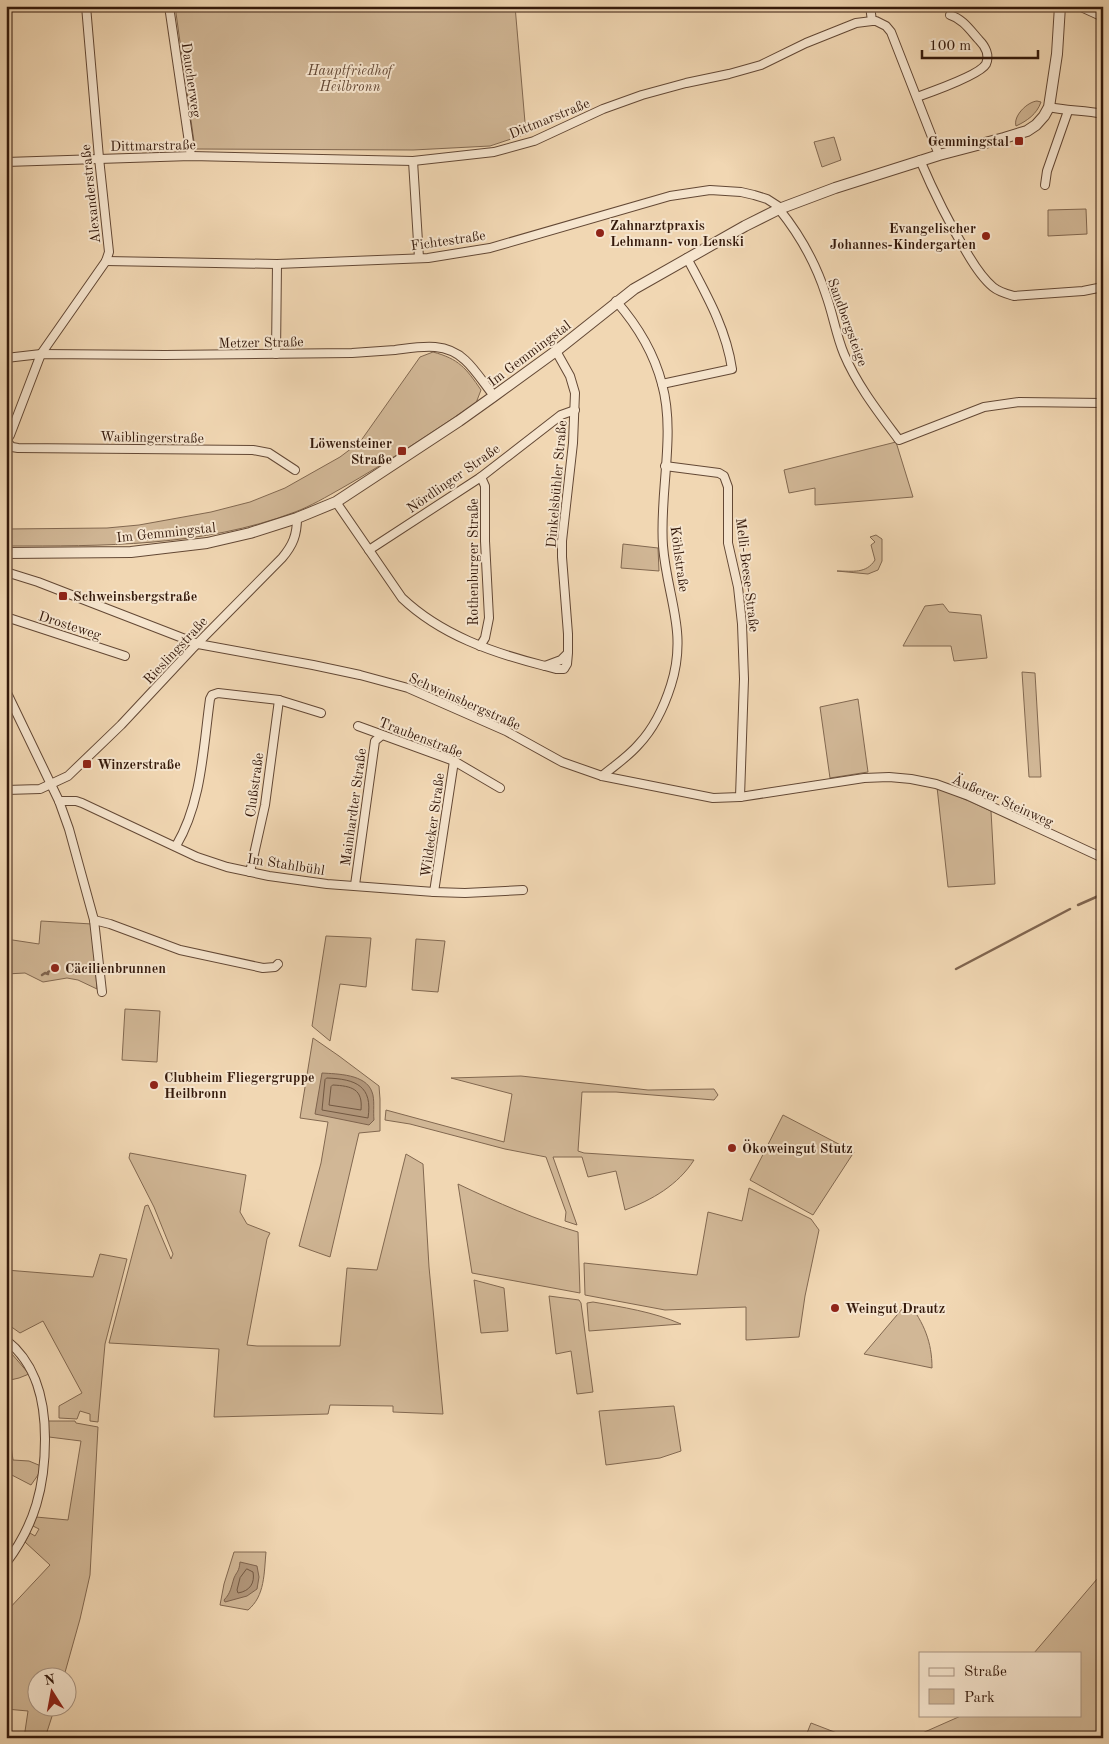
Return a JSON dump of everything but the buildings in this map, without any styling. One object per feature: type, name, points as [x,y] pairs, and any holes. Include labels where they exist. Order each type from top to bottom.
[{"type":"street","name":"Alexanderstraße","points":[[6,441],[41,354],[106,261],[109,252],[98,158],[86,6]]},
{"type":"street","name":"Daucherweg","points":[[169,6],[191,156]]},
{"type":"street","points":[[870,6],[872,20],[886,26],[891,32],[939,155]]},
{"type":"street","points":[[1060,6],[1057,54],[1049,107],[1068,111],[1081,110],[1103,114]]},
{"type":"street","points":[[1079,6],[1103,17]]},
{"type":"street","points":[[917,97],[982,70],[986,64],[987,53],[981,42],[959,18],[950,15]]},
{"type":"street","name":"Dittmarstraße","points":[[6,162],[191,156],[413,161],[494,152],[534,141],[603,109],[642,95],[761,65],[838,30],[856,23],[872,20]]},
{"type":"street","name":"Im Gemmingstal","points":[[6,553],[132,552],[166,548],[229,538],[297,518],[336,502],[494,396],[556,351],[616,301],[655,275],[780,209],[835,188],[920,160],[1027,131],[1036,125],[1049,107]]},
{"type":"street","points":[[1045,185],[1047,171],[1068,111]]},
{"type":"street","points":[[920,160],[954,232],[978,270],[993,287],[1004,294],[1014,296],[1083,291],[1103,286]]},
{"type":"street","points":[[413,161],[419,258]]},
{"type":"street","name":"Fichtestraße","points":[[106,261],[277,264],[419,258],[466,253],[490,248],[689,192],[710,190],[741,192],[767,198],[780,209]]},
{"type":"street","name":"Sandbergsteige","points":[[780,209],[799,236],[813,261],[826,294],[843,352],[860,386],[899,440],[984,407],[1019,402],[1103,402]]},
{"type":"street","points":[[662,384],[732,369],[728,345],[716,313],[686,258]]},
{"type":"street","points":[[276,354],[277,264]]},
{"type":"street","name":"Köhlstraße","points":[[602,776],[639,745],[660,716],[672,683],[678,640],[677,620],[663,547],[667,418],[662,384],[657,367],[642,338],[616,301]]},
{"type":"street","name":"Metzer Straße","points":[[6,358],[41,354],[276,354],[375,352],[418,346],[446,348],[465,359],[494,396]]},
{"type":"street","name":"Dinkelsbühler Straße","points":[[480,646],[516,659],[556,669],[564,669],[567,664],[568,634],[562,540],[573,442],[575,393],[570,376],[556,351]]},
{"type":"street","name":"Nördlinger Straße","points":[[369,550],[481,478],[561,415],[575,410]]},
{"type":"street","name":"Waiblingerstraße","points":[[6,441],[12,447],[18,448],[253,450],[269,453],[294,470]]},
{"type":"street","name":"Melli-Beese-Straße","points":[[665,466],[719,474],[724,476],[728,487],[728,542],[738,587],[742,624],[744,679],[740,798]]},
{"type":"street","name":"Rothenburger Straße","points":[[480,646],[485,638],[488,618],[485,486],[481,478]]},
{"type":"street","points":[[336,502],[402,598],[413,609],[454,635],[480,646]]},
{"type":"street","name":"Rieslingstraße","points":[[50,785],[68,776],[95,751],[289,550],[296,535],[297,518]]},
{"type":"street","name":"Schweinsbergstraße","points":[[6,572],[38,582],[198,644],[328,668],[408,688],[506,731],[562,762],[602,776],[623,782],[713,798],[740,798]]},
{"type":"street","name":"Drosteweg","points":[[6,617],[126,656]]},
{"type":"street","points":[[6,691],[50,785],[59,800],[76,848],[94,920],[102,992]]},
{"type":"street","points":[[176,846],[186,830],[197,790],[212,695],[218,693],[279,700],[321,713]]},
{"type":"street","name":"Clußstraße","points":[[250,872],[265,805],[279,700]]},
{"type":"street","name":"Traubenstraße","points":[[358,726],[381,736],[389,737],[454,761],[500,788]]},
{"type":"street","name":"Mainhardter Straße","points":[[355,885],[375,741],[381,736]]},
{"type":"street","name":"Wildecker Straße","points":[[434,892],[454,761]]},
{"type":"street","name":"Äußerer Steinweg","points":[[740,798],[864,778],[889,777],[911,779],[936,784],[969,796],[1103,858]]},
{"type":"street","points":[[6,790],[40,790],[50,785]]},
{"type":"street","name":"Im Stahlbühl","points":[[59,800],[82,803],[211,862],[269,876],[434,892],[466,893],[523,890]]},
{"type":"street","points":[[94,920],[188,952],[263,968],[275,967],[278,964]]},
{"type":"street","points":[[6,1340],[16,1349],[27,1364],[39,1387],[44,1411],[45,1457],[41,1490],[31,1521],[19,1546],[6,1563]]},
{"type":"green space","name":"Hauptfriedhof Heilbronn","points":[[175,6],[515,6],[526,134],[490,146],[413,150],[195,149]]},
{"type":"green space","points":[[1037,101],[1041,102],[1034,114],[1016,126],[1017,118],[1022,110],[1029,104]]},
{"type":"green space","points":[[834,137],[841,160],[822,167],[814,142]]},
{"type":"green space","points":[[1086,209],[1087,234],[1048,236],[1048,210]]},
{"type":"green space","points":[[433,352],[456,361],[471,376],[481,390],[476,403],[376,468],[307,507],[260,524],[188,538],[79,546],[6,546],[6,529],[107,528],[139,525],[211,512],[250,502],[285,488],[340,457],[360,442],[420,357]]},
{"type":"green space","points":[[896,442],[913,497],[815,505],[815,488],[789,493],[784,470]]},
{"type":"green space","points":[[876,535],[882,539],[882,561],[878,570],[868,574],[837,571],[859,571],[868,568],[875,560],[871,545],[875,542],[870,537]]},
{"type":"green space","points":[[623,544],[658,548],[659,571],[621,568]]},
{"type":"green space","points":[[943,604],[949,612],[981,615],[987,658],[954,661],[951,646],[903,646],[925,606]]},
{"type":"green space","points":[[1022,672],[1035,673],[1041,777],[1029,777]]},
{"type":"green space","points":[[858,699],[868,772],[830,778],[820,707]]},
{"type":"green space","points":[[937,787],[991,811],[995,884],[948,887]]},
{"type":"green space","points":[[41,921],[92,924],[97,989],[78,980],[67,978],[43,982],[25,973],[6,974],[6,939],[39,944]]},
{"type":"green space","points":[[326,936],[371,938],[366,987],[340,984],[330,1041],[312,1026]]},
{"type":"green space","points":[[416,939],[445,941],[438,992],[412,990]]},
{"type":"green space","points":[[125,1009],[160,1011],[157,1062],[122,1060]]},
{"type":"green space","points":[[313,1038],[379,1086],[380,1131],[359,1133],[330,1257],[299,1246],[321,1163],[328,1122],[300,1118]]},
{"type":"green space","points":[[521,1076],[648,1090],[714,1089],[718,1095],[714,1100],[616,1092],[582,1092],[578,1151],[584,1153],[694,1160],[688,1169],[664,1191],[625,1210],[616,1171],[588,1177],[582,1157],[553,1157],[577,1225],[565,1221],[566,1212],[546,1157],[505,1149],[410,1124],[385,1120],[386,1110],[504,1142],[512,1094],[451,1078]]},
{"type":"green space","points":[[783,1115],[854,1152],[813,1215],[750,1180]]},
{"type":"green space","points":[[130,1153],[246,1175],[240,1212],[247,1224],[270,1233],[267,1239],[247,1345],[257,1346],[340,1346],[347,1268],[377,1270],[406,1154],[423,1164],[429,1267],[443,1414],[393,1412],[393,1406],[330,1405],[328,1414],[214,1417],[219,1349],[109,1343],[145,1206],[148,1205],[171,1259],[173,1254],[154,1207],[129,1158]]},
{"type":"green space","points":[[458,1184],[517,1211],[578,1232],[580,1293],[472,1273]]},
{"type":"green space","points":[[749,1188],[811,1219],[819,1230],[805,1296],[799,1337],[746,1340],[746,1307],[665,1310],[585,1295],[584,1263],[697,1275],[708,1212],[742,1221]]},
{"type":"green space","points":[[100,1254],[127,1259],[105,1344],[98,1422],[90,1421],[90,1414],[80,1411],[77,1419],[59,1418],[59,1406],[82,1393],[43,1321],[20,1333],[6,1323],[6,1270],[93,1277]]},
{"type":"green space","points":[[474,1280],[504,1288],[508,1331],[481,1333]]},
{"type":"green space","points":[[549,1296],[579,1300],[581,1303],[593,1392],[577,1394],[571,1351],[556,1354]]},
{"type":"green space","points":[[593,1302],[649,1313],[681,1324],[589,1331],[587,1303]]},
{"type":"green space","points":[[908,1302],[929,1341],[932,1368],[864,1354]]},
{"type":"green space","points":[[6,1347],[29,1374],[6,1381]]},
{"type":"green space","points":[[674,1406],[681,1451],[660,1458],[606,1465],[599,1411]]},
{"type":"green space","points":[[6,1409],[13,1460],[29,1461],[41,1466],[38,1475],[31,1485],[6,1472]]},
{"type":"green space","points":[[48,1421],[75,1421],[76,1423],[98,1427],[90,1575],[67,1666],[28,1666],[28,1711],[6,1709],[6,1612],[50,1565],[25,1542],[30,1533],[35,1536],[39,1529],[33,1526],[36,1517],[68,1520],[81,1441],[49,1437]]},
{"type":"green space","points":[[234,1552],[266,1552],[261,1591],[254,1604],[248,1610],[220,1605]]},
{"type":"green space","points":[[1103,1572],[1103,1738],[911,1738],[961,1716],[1082,1716],[1082,1652],[1035,1652]]},
{"type":"green space","points":[[28,1711],[28,1716],[52,1716],[45,1738],[24,1738]]},
{"type":"green space","points":[[811,1723],[850,1738],[805,1738]]},
{"type":"water","points":[[322,1073],[350,1076],[369,1086],[373,1098],[374,1120],[369,1125],[315,1114]]},
{"type":"water","points":[[240,1562],[257,1566],[259,1577],[257,1589],[247,1596],[225,1602],[224,1600],[229,1592]]},
{"type":"waterway","points":[[1078,905],[1103,894]]},
{"type":"waterway","points":[[956,969],[1070,909]]},
{"type":"waterway","points":[[42,975],[48,974],[48,972],[59,966]]},
{"type":"place","name":"Gemmingstal","points":[[1019,141]]},
{"type":"place","name":"Zahnarztpraxis Lehmann- von Lenski","points":[[600,233]]},
{"type":"place","name":"Evangelischer Johannes-Kindergarten","points":[[986,236]]},
{"type":"place","name":"Löwensteiner Straße","points":[[402,451]]},
{"type":"place","name":"Schweinsbergstraße","points":[[63,596]]},
{"type":"place","name":"Winzerstraße","points":[[87,764]]},
{"type":"place","name":"Cäcilienbrunnen","points":[[55,968]]},
{"type":"place","name":"Clubheim Fliegergruppe Heilbronn","points":[[154,1085]]},
{"type":"place","name":"Ökoweingut Stutz","points":[[732,1148]]},
{"type":"place","name":"Weingut Drautz","points":[[835,1308]]}]
